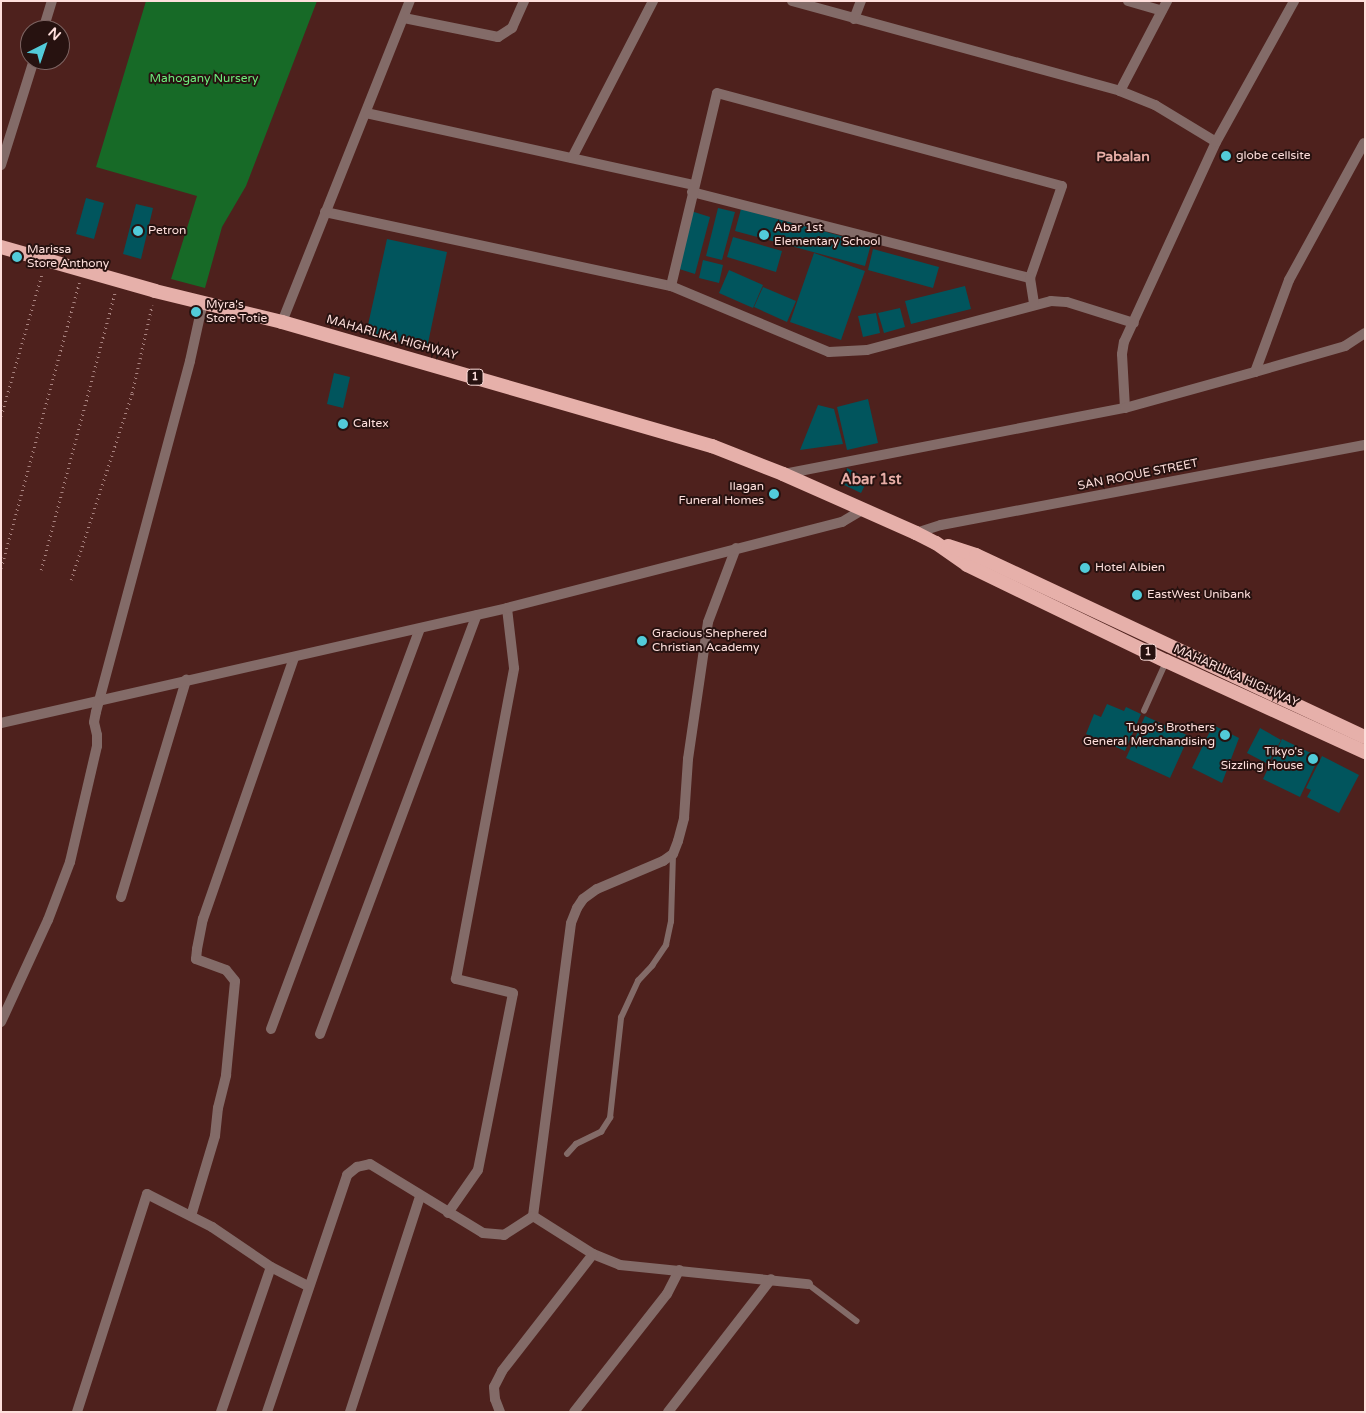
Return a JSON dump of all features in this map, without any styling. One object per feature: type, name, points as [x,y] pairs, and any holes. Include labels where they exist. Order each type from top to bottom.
[{"type":"highway","name":"MAHARLIKA HIGHWAY","points":[[1,247],[155,291],[282,322],[712,446],[783,474],[936,542],[976,555],[1365,737]]},
{"type":"highway","name":"MAHARLIKA HIGHWAY","points":[[936,542],[967,565],[1166,661],[1214,681],[1365,752]]},
{"type":"highway","points":[[1214,681],[1220,668]]},
{"type":"street","points":[[46,20],[52,1]]},
{"type":"street","points":[[282,322],[410,1]]},
{"type":"street","points":[[404,18],[498,37],[512,28],[524,1]]},
{"type":"street","points":[[572,158],[653,1]]},
{"type":"street","points":[[792,1],[1120,90],[1155,105],[1216,142]]},
{"type":"street","points":[[854,19],[861,1]]},
{"type":"street","points":[[1128,1],[1162,11]]},
{"type":"street","points":[[1120,90],[1167,1]]},
{"type":"street","points":[[1125,408],[1122,348],[1216,142],[1294,1]]},
{"type":"street","points":[[1,165],[6,131],[30,70]]},
{"type":"street","points":[[672,286],[693,188],[717,93],[1062,186],[1030,278],[1034,304]]},
{"type":"street","points":[[366,113],[572,158],[693,188],[1030,278]]},
{"type":"street","points":[[1255,372],[1289,280],[1364,143]]},
{"type":"street","points":[[325,212],[672,286],[830,352],[867,350],[1034,304],[1059,301],[1134,323]]},
{"type":"street","points":[[2,1020],[48,920],[70,862],[97,746],[94,722],[190,361],[203,302]]},
{"type":"street","points":[[783,474],[1125,408],[1344,346],[1365,333]]},
{"type":"street","name":"SAN ROQUE STREET","points":[[916,533],[941,526],[1365,445]]},
{"type":"street","points":[[1,723],[100,699],[294,658],[508,608],[842,522],[864,509]]},
{"type":"street","points":[[267,1412],[346,1175],[357,1167],[370,1164],[483,1233],[504,1235],[533,1216],[571,923],[576,908],[583,899],[597,889],[663,861],[673,854],[684,818],[688,759],[708,622],[716,596],[736,548]]},
{"type":"street","points":[[448,1213],[478,1170],[513,993],[456,979],[514,668],[508,608]]},
{"type":"street","points":[[320,1034],[477,615]]},
{"type":"street","points":[[271,1029],[420,629]]},
{"type":"street","points":[[191,1216],[214,1136],[226,1075],[235,981],[226,970],[196,959],[197,948],[203,919],[294,658]]},
{"type":"street","points":[[120,898],[186,680]]},
{"type":"street","points":[[77,1412],[148,1194],[191,1216],[271,1266],[308,1286]]},
{"type":"street","points":[[350,1412],[420,1196]]},
{"type":"street","points":[[533,1216],[593,1254],[620,1265],[808,1284]]},
{"type":"street","points":[[500,1412],[494,1399],[494,1387],[502,1371],[593,1254]]},
{"type":"street","points":[[221,1412],[271,1266]]},
{"type":"street","points":[[574,1412],[667,1294],[679,1270]]},
{"type":"street","points":[[668,1412],[771,1279]]},
{"type":"lane","points":[[1144,711],[1173,646]]},
{"type":"lane","points":[[568,1154],[576,1144],[601,1132],[610,1118],[620,1018],[638,981],[652,966],[666,945],[668,938],[671,922],[673,854]]},
{"type":"lane","points":[[808,1284],[856,1321]]},
{"type":"path","points":[[1,416],[46,260]]},
{"type":"path","points":[[1,568],[82,271]]},
{"type":"path","points":[[41,570],[118,281]]},
{"type":"path","points":[[72,580],[132,393],[155,291]]},
{"type":"green space","name":"Mahogany Nursery","points":[[146,1],[317,1],[246,186],[222,227],[205,288],[171,279],[197,196],[96,167]]},
{"type":"building","points":[[86,198],[104,203],[94,239],[76,234]]},
{"type":"building","name":"Petron","points":[[136,204],[153,208],[141,259],[123,254]]},
{"type":"building","points":[[718,208],[735,212],[722,260],[706,256]]},
{"type":"building","points":[[741,209],[871,244],[865,266],[735,231]]},
{"type":"building","points":[[691,211],[710,217],[695,274],[676,268]]},
{"type":"building","points":[[733,237],[782,251],[776,272],[727,257]]},
{"type":"building","points":[[387,239],[447,252],[427,348],[366,334]]},
{"type":"building","points":[[873,249],[939,267],[933,288],[868,270]]},
{"type":"building","points":[[814,253],[865,271],[841,340],[790,322]]},
{"type":"building","points":[[703,260],[723,265],[719,283],[699,278]]},
{"type":"building","points":[[729,270],[763,285],[753,308],[719,293]]},
{"type":"building","points":[[965,286],[971,309],[911,324],[905,301]]},
{"type":"building","points":[[763,287],[796,301],[787,322],[754,307]]},
{"type":"building","points":[[900,308],[905,327],[884,333],[878,313]]},
{"type":"building","points":[[876,313],[880,333],[863,337],[858,316]]},
{"type":"building","points":[[334,373],[350,377],[343,408],[327,404]]},
{"type":"building","points":[[868,399],[878,443],[847,450],[837,407]]},
{"type":"building","points":[[818,405],[834,409],[843,444],[800,450]]},
{"type":"building","points":[[847,468],[868,479],[861,493],[840,483]]},
{"type":"building","points":[[1107,704],[1124,711],[1126,707],[1141,714],[1125,751],[1086,734],[1094,714],[1101,717]]},
{"type":"building","points":[[1145,716],[1189,736],[1170,778],[1126,758]]},
{"type":"building","points":[[1213,725],[1239,738],[1222,783],[1192,768]]},
{"type":"building","points":[[1260,728],[1281,740],[1268,764],[1247,753]]},
{"type":"building","points":[[1282,739],[1319,757],[1300,797],[1263,779]]},
{"type":"building","points":[[1322,756],[1359,775],[1339,813],[1307,797],[1311,790],[1306,788]]},
{"type":"place","name":"globe cellsite","points":[[1226,156]]},
{"type":"place","name":"Petron","points":[[138,231]]},
{"type":"place","name":"Abar 1st Elementary School","points":[[764,235]]},
{"type":"place","name":"Marissa Store Anthony","points":[[17,257]]},
{"type":"place","name":"Myra's Store Totie","points":[[196,312]]},
{"type":"place","name":"Caltex","points":[[343,424]]},
{"type":"place","name":"Ilagan Funeral Homes","points":[[774,494]]},
{"type":"place","name":"Hotel Albien","points":[[1085,568]]},
{"type":"place","name":"EastWest Unibank","points":[[1137,595]]},
{"type":"place","name":"Gracious Shephered Christian Academy","points":[[642,641]]},
{"type":"place","name":"Tugo's Brothers General Merchandising","points":[[1225,735]]},
{"type":"place","name":"Tikyo's Sizzling House","points":[[1313,759]]},
{"type":"district","name":"Pabalan","points":[[1123,157]]},
{"type":"district","name":"Abar 1st","points":[[871,480]]}]
